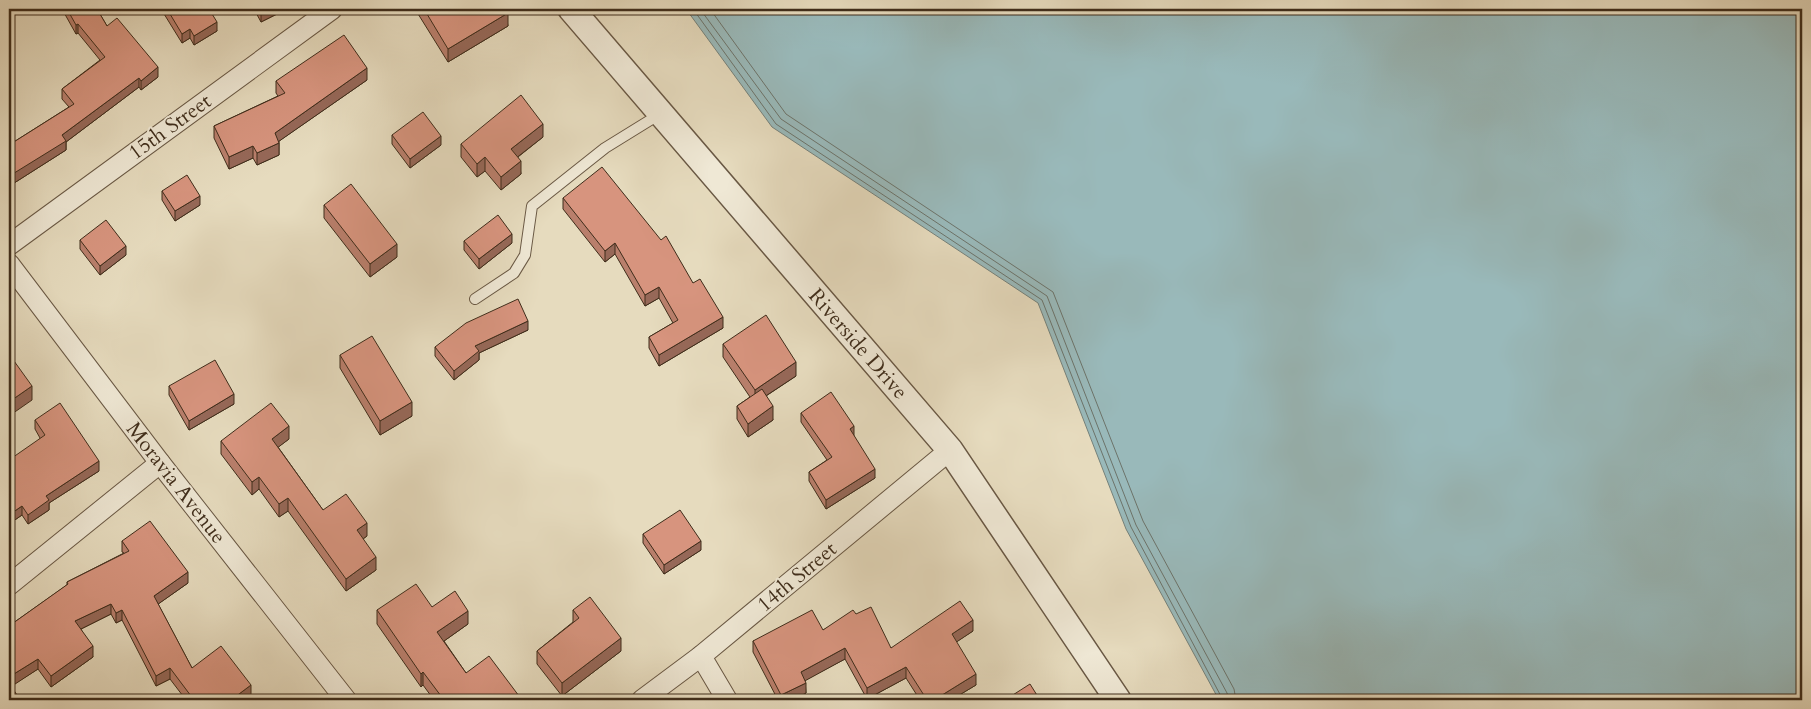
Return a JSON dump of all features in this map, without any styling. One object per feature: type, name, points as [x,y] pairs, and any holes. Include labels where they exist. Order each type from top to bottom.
[{"type":"street","name":"15th Street","points":[[9,245],[332,9]]},
{"type":"street","name":"Riverside Drive","points":[[571,9],[950,450],[1118,700]]},
{"type":"street","name":"Moravia Avenue","points":[[9,264],[160,463],[346,700]]},
{"type":"street","name":"14th Street","points":[[642,700],[701,656],[950,450]]},
{"type":"street","points":[[9,585],[160,463]]},
{"type":"street","points":[[701,656],[727,700]]},
{"type":"lane","points":[[475,299],[514,273],[518,267],[525,255],[532,206],[604,148],[661,114]]},
{"type":"water","points":[[686,9],[1802,9],[1802,700],[1219,700],[1126,529],[1038,303],[772,127]]},
{"type":"building","points":[[67,9],[97,9],[107,26],[117,18],[158,67],[141,81],[139,78],[62,135],[66,141],[11,175],[9,171],[9,145],[74,104],[62,89],[105,57],[78,24],[76,25]]},
{"type":"building","points":[[167,9],[209,9],[217,22],[194,36],[190,29],[182,34]]},
{"type":"building","points":[[259,9],[269,9],[261,13]]},
{"type":"building","points":[[424,9],[505,9],[508,13],[448,49]]},
{"type":"building","points":[[344,35],[367,68],[275,133],[279,143],[257,153],[253,146],[229,157],[214,126],[285,93],[276,81]]},
{"type":"building","points":[[521,95],[543,124],[511,149],[521,161],[501,177],[485,157],[477,164],[461,144]]},
{"type":"building","points":[[423,112],[441,136],[410,159],[392,135]]},
{"type":"building","points":[[602,167],[661,240],[666,236],[693,283],[700,279],[723,317],[659,355],[649,337],[678,320],[659,287],[645,295],[615,243],[605,251],[563,198]]},
{"type":"building","points":[[187,175],[200,196],[175,211],[162,191]]},
{"type":"building","points":[[351,184],[397,244],[370,264],[324,205]]},
{"type":"building","points":[[498,215],[512,234],[479,259],[464,241]]},
{"type":"building","points":[[106,220],[126,246],[100,266],[80,240]]},
{"type":"building","points":[[518,299],[528,321],[475,346],[479,351],[454,371],[435,347],[466,323]]},
{"type":"building","points":[[766,315],[796,362],[755,390],[723,344]]},
{"type":"building","points":[[372,336],[412,402],[380,421],[340,355]]},
{"type":"building","points":[[9,354],[32,386],[9,402]]},
{"type":"building","points":[[215,360],[234,394],[189,421],[169,386]]},
{"type":"building","points":[[762,389],[773,406],[748,424],[737,406]]},
{"type":"building","points":[[831,392],[854,426],[850,429],[875,469],[826,500],[809,472],[832,457],[801,413]]},
{"type":"building","points":[[60,403],[99,461],[46,496],[49,500],[28,515],[22,506],[9,515],[9,460],[45,435],[35,420]]},
{"type":"building","points":[[271,403],[289,426],[272,439],[323,510],[346,494],[367,523],[357,530],[376,557],[346,579],[288,498],[279,504],[259,477],[252,482],[221,441]]},
{"type":"building","points":[[680,510],[701,541],[664,565],[643,534]]},
{"type":"building","points":[[150,521],[188,572],[154,596],[192,668],[221,646],[251,685],[231,700],[194,700],[170,668],[156,676],[122,610],[116,613],[111,604],[75,621],[93,646],[51,676],[38,659],[9,677],[9,635],[14,632],[9,626],[68,584],[67,582],[129,551],[122,541]]},
{"type":"building","points":[[416,584],[432,607],[455,591],[468,611],[437,632],[466,673],[489,656],[522,700],[444,700],[423,672],[421,674],[377,610]]},
{"type":"building","points":[[590,597],[621,638],[562,683],[537,651],[579,618],[573,610]]},
{"type":"building","points":[[960,601],[973,620],[952,634],[976,674],[934,700],[927,700],[906,667],[867,688],[845,648],[801,672],[806,683],[781,695],[753,641],[812,610],[823,630],[853,610],[856,614],[871,607],[891,648]]},
{"type":"building","points":[[9,683],[17,695],[9,700]]},
{"type":"building","points":[[1030,684],[1040,700],[1005,700]]}]
